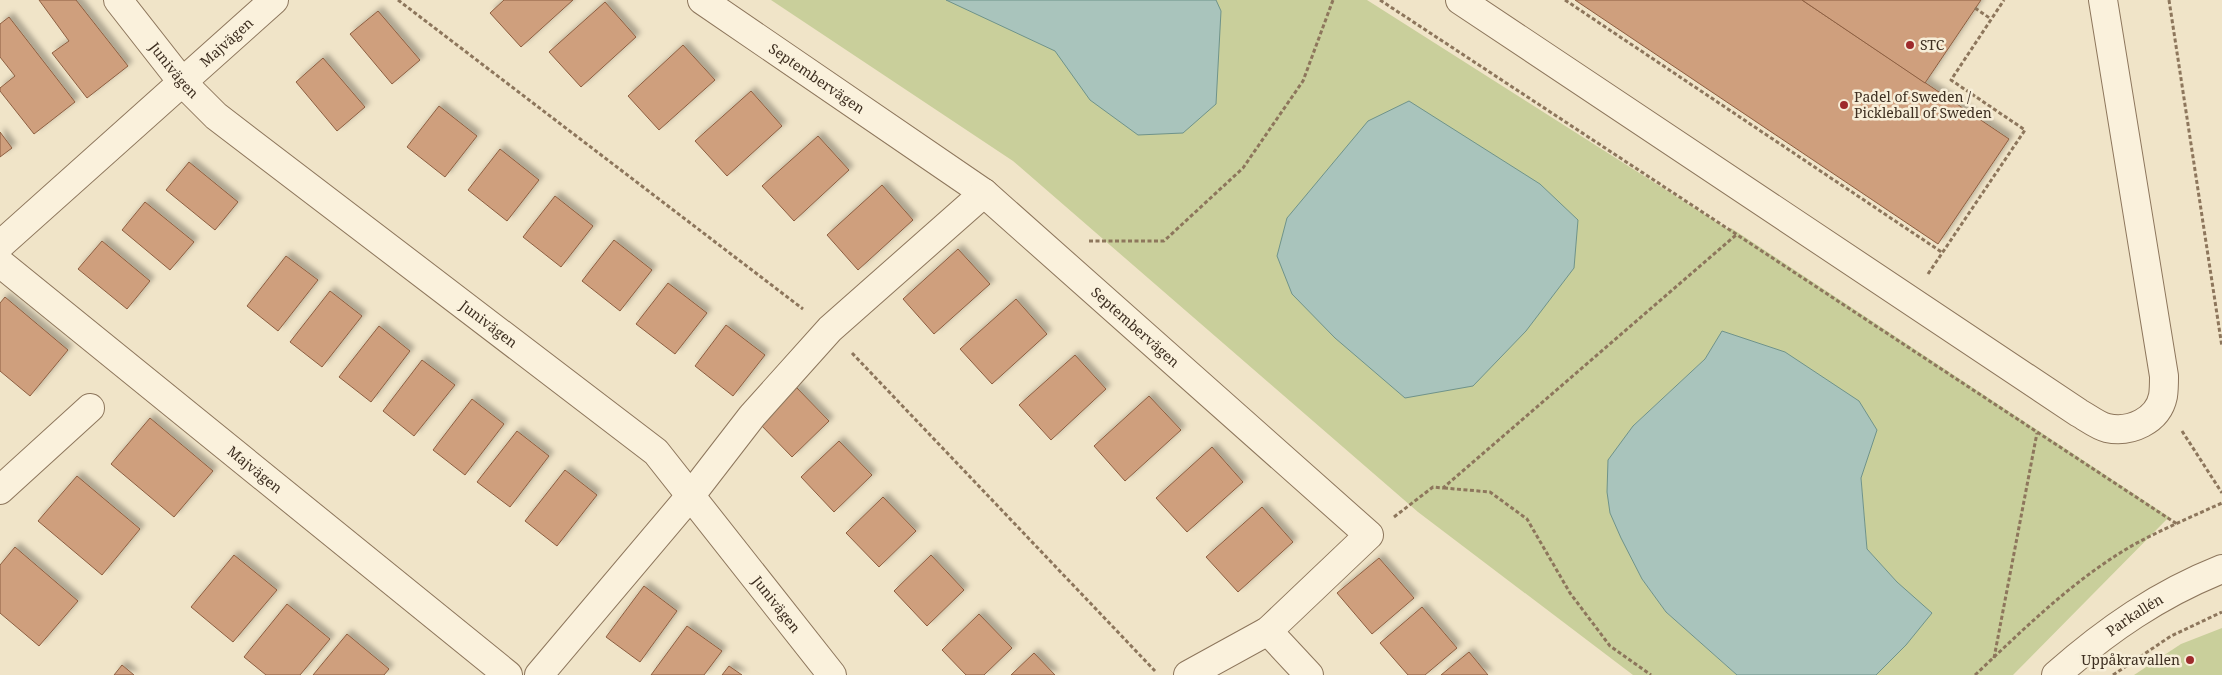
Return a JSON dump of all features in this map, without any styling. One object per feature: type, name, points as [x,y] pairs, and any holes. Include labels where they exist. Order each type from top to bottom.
[{"type":"street","name":"Junivägen","points":[[118,0],[183,83],[216,116],[656,452],[832,675]]},
{"type":"street","name":"Majvägen","points":[[0,245],[274,0]]},
{"type":"street","name":"Septembervägen","points":[[702,0],[984,193],[1369,535]]},
{"type":"street","points":[[1460,0],[2079,413],[2106,428],[2124,429],[2140,425],[2155,414],[2163,397],[2164,376],[2103,0]]},
{"type":"street","points":[[539,675],[691,495],[752,416],[830,329],[984,193]]},
{"type":"street","name":"Majvägen","points":[[0,263],[508,675]]},
{"type":"street","points":[[0,490],[90,408]]},
{"type":"street","points":[[1188,675],[1268,631],[1369,535]]},
{"type":"street","name":"Parkallén","points":[[2056,675],[2094,641],[2130,615],[2168,593],[2222,569]]},
{"type":"street","points":[[1268,631],[1310,675]]},
{"type":"path","points":[[1085,241],[1164,241],[1243,168],[1302,80],[1333,0]]},
{"type":"path","points":[[1380,0],[2177,524]]},
{"type":"path","points":[[1565,0],[1943,252]]},
{"type":"path","points":[[1888,334],[2025,130],[1951,80],[2004,0]]},
{"type":"path","points":[[2169,0],[2222,348]]},
{"type":"path","points":[[1975,8],[1991,19]]},
{"type":"path","points":[[1443,488],[1736,235]]},
{"type":"path","points":[[2155,414],[2181,429],[2222,493]]},
{"type":"path","points":[[1994,658],[2037,433]]},
{"type":"path","points":[[1369,535],[1433,487],[1490,492],[1527,519],[1570,593],[1610,646],[1651,675]]},
{"type":"path","points":[[1975,675],[2040,614],[2079,582],[2135,544],[2222,503]]},
{"type":"path","points":[[2113,675],[2171,636],[2222,612]]},
{"type":"green space","points":[[771,0],[1367,0],[1729,230],[1731,228],[2169,517],[2013,675],[1876,675],[1906,645],[1897,582],[1867,549],[1861,478],[1876,430],[1722,332],[1705,359],[1633,426],[1610,513],[1642,579],[1666,612],[1737,675],[1633,675],[1418,512],[1013,161]]},
{"type":"green space","name":"Uppåkravallen","points":[[2222,628],[2222,675],[2134,675],[2181,644]]},
{"type":"water","points":[[946,0],[1216,0],[1221,11],[1216,104],[1183,133],[1138,135],[1090,100],[1055,51]]},
{"type":"water","points":[[1409,101],[1540,184],[1578,220],[1574,268],[1526,331],[1473,386],[1405,398],[1335,338],[1292,294],[1277,256],[1287,218],[1368,121]]},
{"type":"water","points":[[1722,331],[1785,352],[1859,401],[1877,430],[1861,478],[1867,549],[1897,582],[1932,613],[1906,645],[1876,675],[1737,675],[1666,612],[1642,579],[1621,538],[1610,513],[1607,492],[1608,460],[1633,426],[1705,359]]},
{"type":"building","points":[[39,0],[76,0],[128,66],[87,98],[52,53],[69,41]]},
{"type":"building","points":[[504,0],[573,0],[521,47],[490,13]]},
{"type":"building","name":"Padel of Sweden / Pickleball of Sweden","points":[[1575,0],[1802,0],[2009,139],[1938,244]]},
{"type":"building","name":"STC","points":[[1802,0],[1981,0],[1925,83]]},
{"type":"building","points":[[605,2],[636,37],[581,87],[549,52]]},
{"type":"building","points":[[378,11],[420,60],[392,84],[350,34]]},
{"type":"building","points":[[9,17],[75,102],[34,134],[0,91],[0,88],[15,76],[0,57],[0,24]]},
{"type":"building","points":[[683,45],[715,80],[659,130],[628,96]]},
{"type":"building","points":[[323,58],[365,107],[337,131],[296,82]]},
{"type":"building","points":[[751,91],[782,126],[727,176],[695,141]]},
{"type":"building","points":[[439,106],[477,136],[445,177],[407,147]]},
{"type":"building","points":[[0,132],[12,148],[0,157]]},
{"type":"building","points":[[818,136],[849,170],[794,221],[762,186]]},
{"type":"building","points":[[500,149],[539,180],[507,221],[468,190]]},
{"type":"building","points":[[189,162],[238,202],[215,230],[166,190]]},
{"type":"building","points":[[882,185],[913,220],[858,270],[827,235]]},
{"type":"building","points":[[555,196],[593,226],[561,267],[523,237]]},
{"type":"building","points":[[145,202],[194,242],[170,270],[122,230]]},
{"type":"building","points":[[614,240],[652,270],[620,311],[582,281]]},
{"type":"building","points":[[102,241],[150,281],[127,309],[78,269]]},
{"type":"building","points":[[958,249],[990,284],[934,334],[903,299]]},
{"type":"building","points":[[286,256],[318,280],[278,331],[247,306]]},
{"type":"building","points":[[668,283],[707,313],[675,354],[636,324]]},
{"type":"building","points":[[330,291],[362,316],[322,367],[290,342]]},
{"type":"building","points":[[5,297],[68,350],[30,396],[0,371],[0,303]]},
{"type":"building","points":[[1016,299],[1047,334],[992,384],[960,349]]},
{"type":"building","points":[[726,325],[765,355],[733,396],[695,366]]},
{"type":"building","points":[[379,326],[410,351],[371,402],[339,377]]},
{"type":"building","points":[[1075,355],[1106,389],[1051,440],[1019,405]]},
{"type":"building","points":[[422,360],[455,385],[414,436],[383,411]]},
{"type":"building","points":[[796,387],[829,421],[792,457],[759,423]]},
{"type":"building","points":[[1149,396],[1181,430],[1125,481],[1094,446]]},
{"type":"building","points":[[472,399],[504,424],[465,475],[433,450]]},
{"type":"building","points":[[150,418],[213,471],[174,517],[111,464]]},
{"type":"building","points":[[517,431],[549,456],[510,507],[477,482]]},
{"type":"building","points":[[839,441],[872,475],[834,512],[801,477]]},
{"type":"building","points":[[1212,447],[1243,482],[1187,532],[1156,498]]},
{"type":"building","points":[[565,470],[597,495],[557,546],[525,521]]},
{"type":"building","points":[[77,476],[140,529],[102,575],[38,521]]},
{"type":"building","points":[[883,497],[916,531],[879,567],[846,533]]},
{"type":"building","points":[[1262,507],[1293,542],[1238,592],[1206,557]]},
{"type":"building","points":[[15,547],[78,601],[39,646],[0,613],[0,565]]},
{"type":"building","points":[[234,555],[277,590],[233,642],[191,607]]},
{"type":"building","points":[[931,555],[964,590],[927,626],[894,591]]},
{"type":"building","points":[[1379,558],[1414,598],[1372,634],[1337,593]]},
{"type":"building","points":[[644,586],[677,611],[640,662],[606,637]]},
{"type":"building","points":[[287,604],[330,639],[300,675],[266,675],[244,657]]},
{"type":"building","points":[[1422,607],[1457,648],[1425,675],[1408,675],[1380,643]]},
{"type":"building","points":[[979,614],[1012,648],[984,675],[966,675],[942,650]]},
{"type":"building","points":[[687,626],[722,651],[704,675],[651,675]]},
{"type":"building","points":[[347,634],[389,669],[384,675],[313,675]]},
{"type":"building","points":[[1469,652],[1488,675],[1441,675]]},
{"type":"building","points":[[1034,653],[1055,675],[1011,675]]},
{"type":"building","points":[[122,665],[134,675],[114,675]]},
{"type":"building","points":[[729,666],[742,675],[722,675]]},
{"type":"place","name":"STC","points":[[1910,45]]},
{"type":"place","name":"Padel of Sweden / Pickleball of Sweden","points":[[1844,105]]},
{"type":"place","name":"Uppåkravallen","points":[[2190,660]]}]
